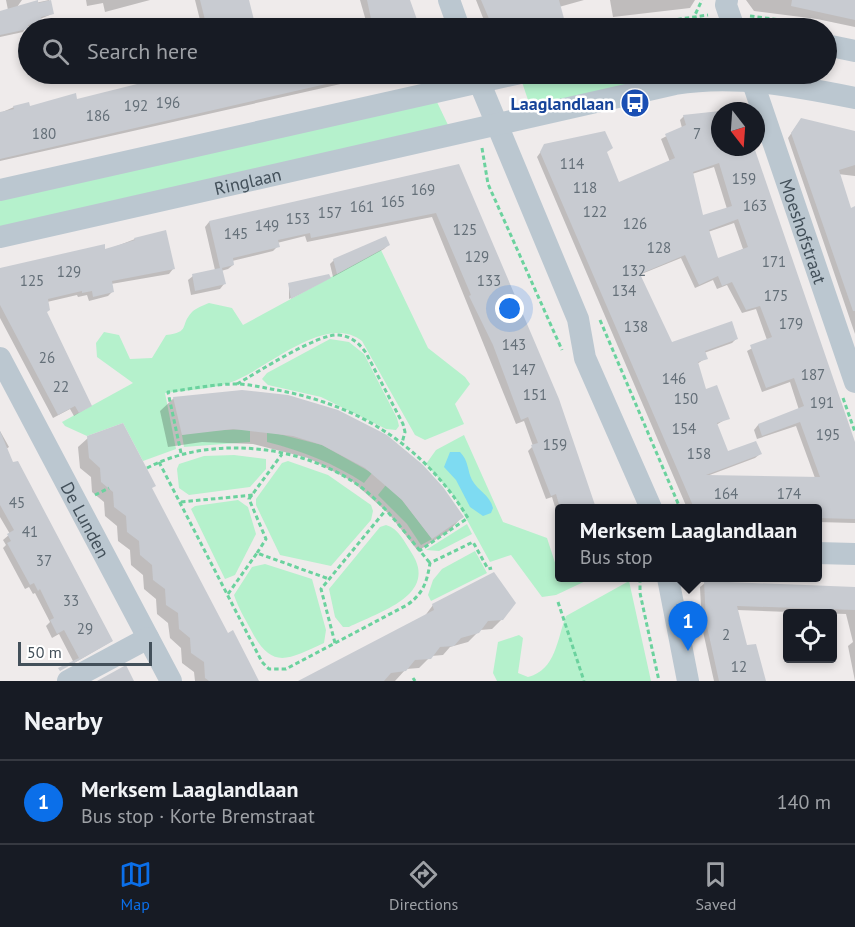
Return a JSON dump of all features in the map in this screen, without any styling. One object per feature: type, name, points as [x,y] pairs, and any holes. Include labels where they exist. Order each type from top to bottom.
[{"type":"street","points":[[448,0],[455,18]]},
{"type":"street","points":[[727,0],[726,5],[737,18]]},
{"type":"street","points":[[837,47],[855,51]]},
{"type":"street","points":[[0,190],[452,84]]},
{"type":"street","points":[[479,84],[486,139],[579,319],[585,358],[649,504]]},
{"type":"street","name":"Ringlaan","points":[[0,237],[486,139],[675,84]]},
{"type":"street","name":"Moeshofstraat","points":[[754,84],[855,382]]},
{"type":"street","name":"Ringlaan","points":[[784,84],[855,98]]},
{"type":"street","name":"De Lunden","points":[[0,358],[171,681]]},
{"type":"street","points":[[822,553],[855,554]]},
{"type":"street","points":[[669,582],[688,681]]},
{"type":"street","points":[[68,681],[148,638]]},
{"type":"path","points":[[687,18],[694,17],[702,0]]},
{"type":"path","points":[[486,139],[488,184],[565,357]]},
{"type":"path","points":[[236,384],[319,339],[340,335],[361,346],[366,353],[403,424],[405,432],[402,443]]},
{"type":"path","points":[[181,453],[168,392],[236,384],[305,395],[331,403],[402,443],[438,477],[468,518],[419,551]]},
{"type":"path","points":[[147,468],[181,453],[229,448],[282,454],[320,466],[358,485],[385,511],[430,563]]},
{"type":"path","points":[[228,594],[266,539],[249,500],[282,454]]},
{"type":"path","points":[[159,462],[262,662],[269,669],[286,669],[417,598],[425,587],[430,563]]},
{"type":"path","points":[[180,502],[253,495]]},
{"type":"path","points":[[335,643],[321,589],[385,511]]},
{"type":"path","points":[[430,563],[473,542],[488,569],[492,568]]},
{"type":"path","points":[[256,553],[329,579]]},
{"type":"path","points":[[640,582],[640,593],[659,681]]},
{"type":"path","points":[[558,602],[584,681]]},
{"type":"green space","points":[[523,84],[630,84],[530,106]]},
{"type":"green space","points":[[437,102],[448,125],[0,228],[0,200]]},
{"type":"green space","points":[[381,250],[428,348],[465,377],[470,384],[455,404],[464,424],[425,440],[415,435],[362,341],[347,334],[330,334],[313,338],[229,383],[165,393],[176,449],[143,461],[123,423],[87,436],[65,426],[62,422],[133,383],[97,357],[96,343],[104,332],[119,335],[130,359],[152,358],[166,335],[182,330],[188,317],[200,307],[209,303],[232,308],[243,325]]},
{"type":"green space","points":[[330,339],[349,342],[364,354],[397,418],[399,426],[396,430],[386,429],[321,397],[268,385],[262,379],[267,373]]},
{"type":"green space","points":[[250,429],[250,442],[184,447],[182,435],[200,431]]},
{"type":"green space","points":[[267,431],[322,445],[372,473],[364,483],[317,458],[267,442]]},
{"type":"green space","points":[[464,435],[503,522],[547,538],[555,563],[555,582],[584,582],[556,595],[542,597],[511,555],[490,562],[454,496],[426,464],[436,450]]},
{"type":"green space","points":[[234,455],[266,459],[266,469],[250,487],[189,495],[179,488],[177,469],[179,464],[204,456]]},
{"type":"green space","points":[[288,461],[328,475],[371,505],[373,511],[371,520],[331,566],[280,555],[256,505],[256,499],[282,463]]},
{"type":"green space","points":[[386,485],[402,500],[432,539],[421,545],[407,524],[378,495]]},
{"type":"green space","points":[[238,500],[248,507],[256,534],[235,575],[225,579],[191,509],[195,506]]},
{"type":"green space","points":[[467,524],[472,534],[439,551],[426,550]]},
{"type":"green space","points":[[386,525],[398,532],[411,552],[418,567],[418,580],[412,591],[402,600],[349,627],[343,627],[335,617],[329,589],[380,527]]},
{"type":"green space","points":[[475,551],[487,573],[431,601],[428,595],[433,580],[442,569]]},
{"type":"green space","points":[[265,564],[312,579],[326,630],[324,643],[291,657],[282,658],[266,652],[259,643],[234,595],[252,567]]},
{"type":"green space","points":[[629,582],[651,681],[497,681],[493,673],[498,642],[519,635],[523,638],[518,673],[528,677],[544,668],[550,661],[566,616]]},
{"type":"water","points":[[450,452],[460,452],[463,455],[472,480],[487,496],[493,508],[491,513],[483,516],[470,507],[456,480],[444,467]]},
{"type":"building","points":[[38,0],[38,3],[51,0],[54,14],[41,18],[18,18],[18,31],[0,35],[0,11]]},
{"type":"building","points":[[200,0],[249,0],[254,18],[204,18]]},
{"type":"building","points":[[367,0],[410,0],[416,18],[371,18]]},
{"type":"building","points":[[481,0],[559,0],[564,18],[489,18]]},
{"type":"building","points":[[792,0],[855,0],[855,20],[791,6]]},
{"type":"building","points":[[137,84],[326,84],[0,159],[0,112],[29,102],[30,106],[76,93],[77,99]]},
{"type":"building","points":[[711,112],[711,156],[757,156],[855,442],[855,519],[822,518],[822,504],[692,504],[540,152],[544,144],[605,131],[613,148],[607,152],[619,182],[675,158],[665,134],[686,125],[683,115]],"holes":[[[719,163],[732,206],[703,215],[693,172]],[[738,219],[748,247],[718,258],[709,230]],[[685,255],[699,285],[718,276],[722,286],[732,282],[746,310],[760,306],[772,337],[750,345],[766,388],[794,378],[804,406],[758,424],[762,436],[800,422],[820,477],[706,475],[762,454],[756,441],[728,451],[717,423],[730,419],[717,385],[706,389],[698,362],[708,359],[705,351],[738,339],[732,321],[672,342],[640,274]]]},
{"type":"building","points":[[801,118],[855,131],[855,165],[839,170],[851,208],[855,206],[855,311],[853,311],[791,133]]},
{"type":"building","points":[[459,164],[559,399],[595,504],[559,504],[556,494],[551,496],[531,445],[538,443],[528,417],[521,420],[493,345],[469,296],[471,295],[436,213],[311,238],[310,233],[278,240],[280,247],[233,258],[234,265],[222,268],[226,284],[195,291],[192,274],[220,268],[209,221]]},
{"type":"building","points":[[166,230],[175,269],[112,281],[114,292],[93,297],[92,291],[82,293],[82,291],[48,299],[50,310],[47,312],[92,406],[79,413],[75,406],[58,415],[0,305],[0,268],[105,244],[105,249],[135,240],[134,238]]},
{"type":"building","points":[[386,236],[390,245],[337,274],[333,259]]},
{"type":"building","points":[[329,274],[331,278],[291,299],[288,283]]},
{"type":"building","points":[[242,390],[288,395],[338,410],[387,435],[423,465],[443,487],[464,517],[432,539],[402,500],[365,468],[322,445],[293,436],[233,429],[182,435],[173,397]]},
{"type":"building","points":[[123,423],[156,486],[152,488],[228,633],[233,630],[259,681],[209,681],[205,678],[204,662],[191,653],[190,638],[179,629],[178,613],[166,605],[165,589],[153,580],[152,565],[140,555],[139,541],[127,532],[126,516],[114,507],[113,492],[101,482],[100,468],[89,458],[87,436]]},
{"type":"building","points":[[0,431],[13,462],[18,461],[113,641],[60,671],[58,668],[79,658],[64,630],[57,634],[50,620],[54,618],[40,589],[38,591],[34,583],[30,585],[7,543],[11,541],[7,534],[14,530],[0,505]]},
{"type":"building","points":[[494,572],[516,603],[503,620],[488,621],[479,633],[461,638],[454,646],[440,647],[431,659],[415,660],[406,671],[391,673],[384,681],[298,681],[434,610],[432,604]]},
{"type":"building","points":[[704,582],[855,587],[855,610],[737,606],[747,645],[756,644],[766,681],[719,681],[706,622]]},
{"type":"building","points":[[126,665],[134,681],[97,681]]},
{"type":"place","name":"Laaglandlaan","points":[[635,103]]},
{"type":"place","name":"Merksem Laaglandlaan","points":[[688,651]]}]
